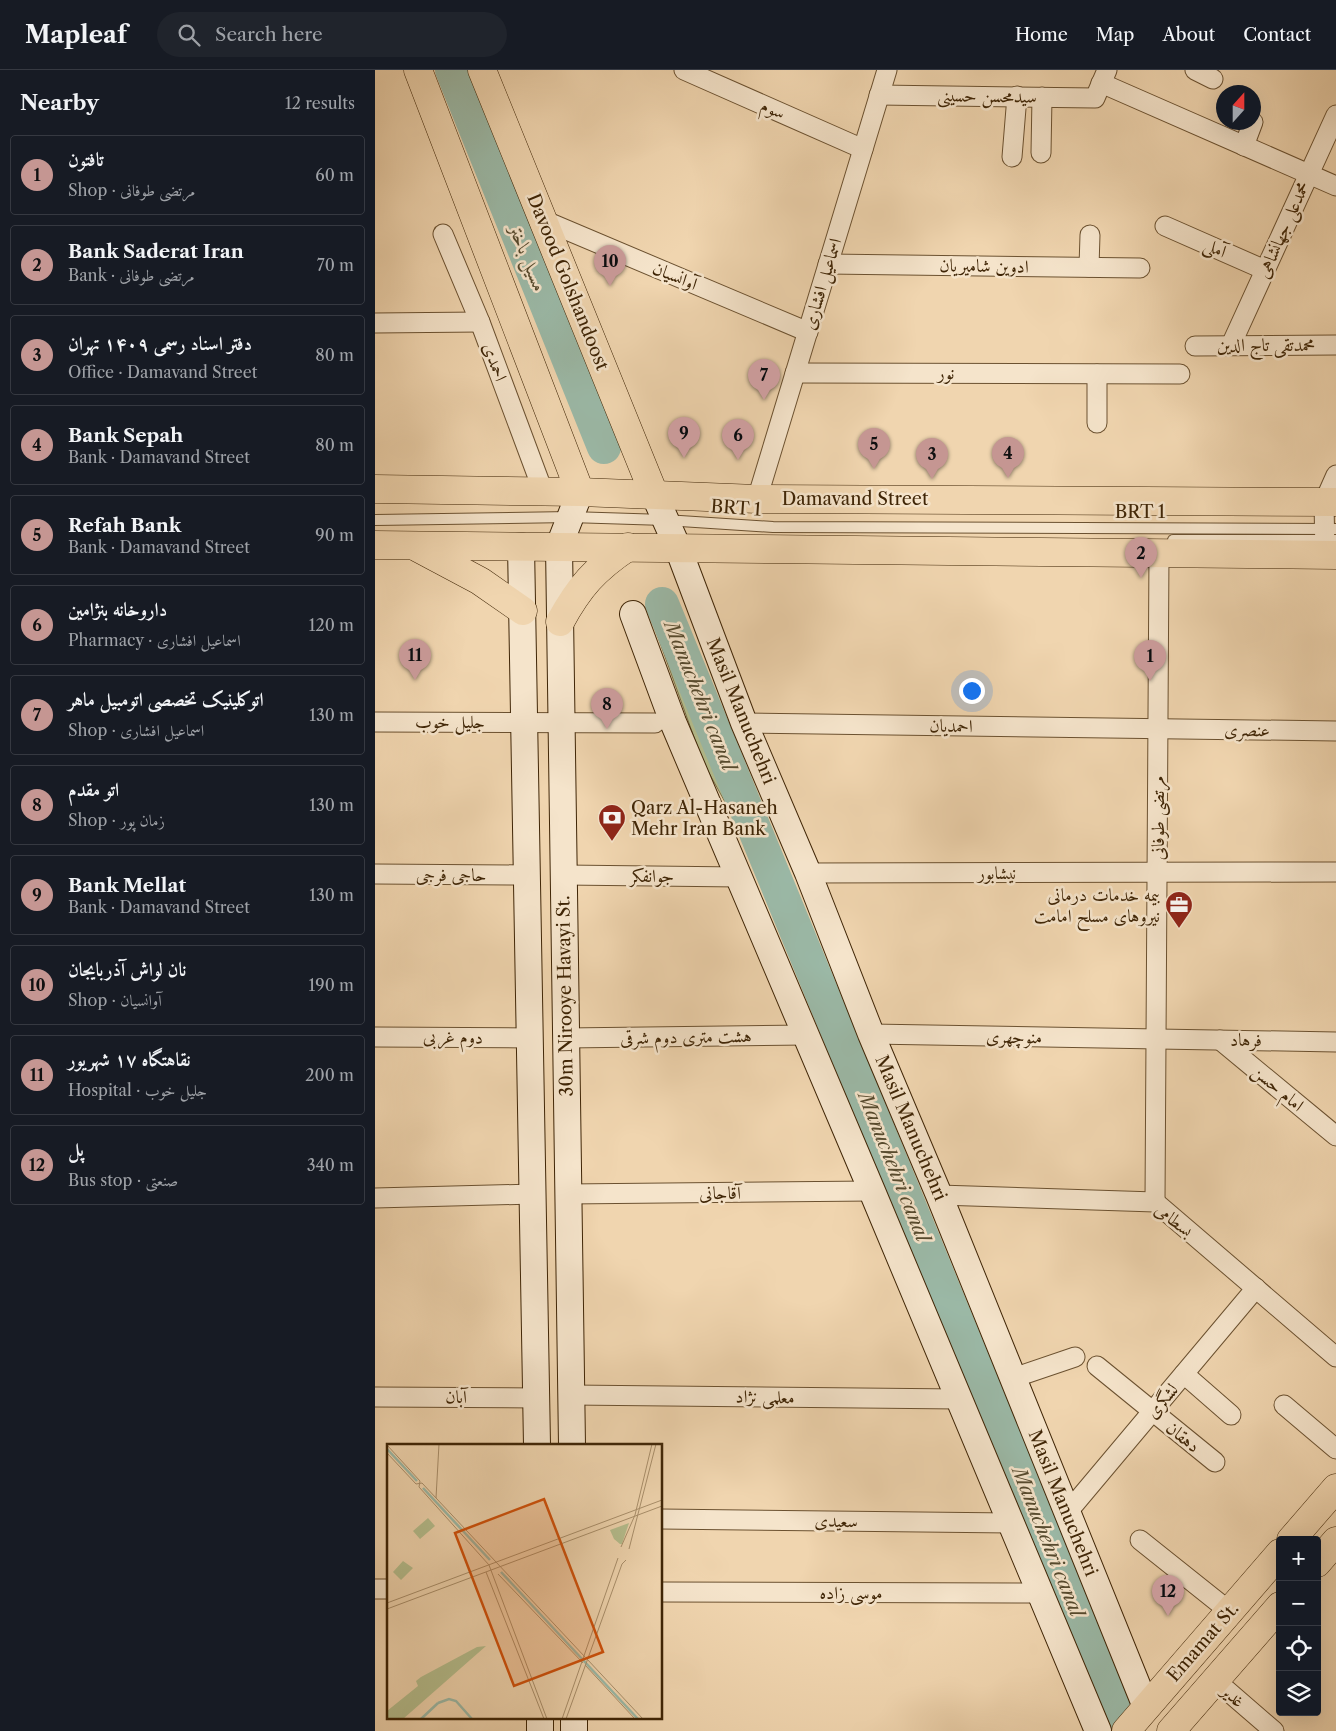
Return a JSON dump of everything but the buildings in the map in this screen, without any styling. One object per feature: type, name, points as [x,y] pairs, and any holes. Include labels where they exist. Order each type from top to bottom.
[{"type":"main road","points":[[418,70],[581,492],[564,534]]},
{"type":"main road","name":"Davood Golshandoost","points":[[482,70],[654,494]]},
{"type":"main road","name":"Damavand Street","points":[[375,490],[543,491],[757,499],[1330,502]]},
{"type":"main road","name":"Masil Manuchehri","points":[[654,494],[744,723],[808,873],[871,1034],[939,1195],[1145,1708]]},
{"type":"main road","points":[[375,545],[521,546],[564,534],[628,547]]},
{"type":"main road","name":"30m Nirooye Havayi St.","points":[[564,534],[560,622],[572,1444]]},
{"type":"main road","points":[[560,622],[573,597],[604,563],[628,547],[672,536],[1332,550]]},
{"type":"main road","points":[[412,545],[480,582],[523,612]]},
{"type":"main road","name":"30m Nirooye Havayi St.","points":[[521,546],[537,1444]]},
{"type":"main road","points":[[633,614],[664,722],[740,877],[1098,1731]]},
{"type":"main road","points":[[1294,1536],[1336,1488]]},
{"type":"main road","points":[[1321,1558],[1336,1541]]},
{"type":"main road","name":"Emamat St.","points":[[1126,1731],[1276,1557]]},
{"type":"main road","name":"Emamat St.","points":[[1171,1731],[1276,1611]]},
{"type":"main road","points":[[540,1718],[540,1731]]},
{"type":"main road","points":[[573,1731],[574,1718]]},
{"type":"street","name":"سوم","points":[[684,70],[863,149]]},
{"type":"street","name":"اسماعیل افشاری","points":[[757,499],[887,70]]},
{"type":"street","points":[[1195,70],[1213,79]]},
{"type":"street","name":"سیدمحسن حسینی","points":[[879,95],[1042,97],[1101,84],[1336,186]]},
{"type":"street","points":[[1012,157],[1017,96]]},
{"type":"street","points":[[1041,153],[1042,97]]},
{"type":"street","name":"محمدعلی جهانشاهی","points":[[1231,346],[1336,115]]},
{"type":"street","points":[[1244,146],[1251,130]]},
{"type":"street","name":"آوانسیان","points":[[543,220],[807,332]]},
{"type":"street","name":"آملی","points":[[1165,226],[1265,270]]},
{"type":"street","name":"احمدی","points":[[443,234],[480,322],[543,491]]},
{"type":"street","points":[[1089,268],[1090,235]]},
{"type":"street","name":"ادوین شامیریان","points":[[828,264],[1140,268]]},
{"type":"street","points":[[375,323],[480,322]]},
{"type":"street","name":"محمدتقی تاج الدین","points":[[1195,346],[1336,345]]},
{"type":"street","name":"نور","points":[[795,373],[1180,374]]},
{"type":"street","points":[[1097,374],[1097,424]]},
{"type":"street","points":[[1332,550],[1330,502],[1336,475]]},
{"type":"street","name":"مرتضی طوفانی","points":[[1155,1202],[1159,546]]},
{"type":"street","name":"جلیل خوب","points":[[375,722],[664,722]]},
{"type":"street","name":"احمدیان","points":[[744,723],[1158,729]]},
{"type":"street","name":"عنصری","points":[[1158,729],[1336,731]]},
{"type":"street","name":"نیشابور","points":[[808,873],[1336,872]]},
{"type":"street","name":"حاجی فرجی","points":[[375,874],[527,875]]},
{"type":"street","name":"جوانفکر","points":[[564,875],[740,877]]},
{"type":"street","name":"منوچهری","points":[[871,1034],[1157,1039]]},
{"type":"street","name":"هشت متری دوم شرقی","points":[[566,1038],[807,1035]]},
{"type":"street","name":"دوم غربی","points":[[375,1037],[530,1038]]},
{"type":"street","name":"فرهاد","points":[[1157,1039],[1336,1042]]},
{"type":"street","name":"امام حسن","points":[[1220,1040],[1336,1136]]},
{"type":"street","name":"آقاجانی","points":[[568,1194],[873,1191]]},
{"type":"street","points":[[375,1198],[533,1194]]},
{"type":"street","name":"بسطامی","points":[[939,1195],[1155,1202],[1336,1357]]},
{"type":"street","name":"لشگری","points":[[1067,1513],[1256,1288]]},
{"type":"street","points":[[1013,1378],[1075,1357]]},
{"type":"street","name":"دهقان","points":[[1097,1366],[1215,1462]]},
{"type":"street","points":[[1184,1374],[1231,1415]]},
{"type":"street","name":"معلمی نژاد","points":[[571,1395],[959,1399]]},
{"type":"street","name":"آبان","points":[[375,1397],[536,1398]]},
{"type":"street","points":[[1284,1405],[1336,1450]]},
{"type":"street","name":"سعیدی","points":[[663,1519],[1011,1523]]},
{"type":"street","points":[[1140,1540],[1229,1611]]},
{"type":"street","name":"موسی زاده","points":[[663,1592],[1040,1593]]},
{"type":"street","name":"غدیر","points":[[1215,1680],[1274,1731]]},
{"type":"lane","name":"BRT 1","points":[[375,520],[564,534],[672,536],[773,527],[1336,529]]},
{"type":"lane","name":"BRT 1","points":[[375,537],[564,534],[842,539]]},
{"type":"green space","points":[[675,598],[763,812],[736,822],[703,762],[646,604]]},
{"type":"waterway","name":"مسیل باختر","points":[[452,70],[604,447]]},
{"type":"waterway","name":"Manuchehri canal","points":[[662,604],[1125,1731]]},
{"type":"place","name":"نان لواش آذربایجان","points":[[610,286]]},
{"type":"place","name":"اتوکلینیک تخصصی اتومبیل ماهر","points":[[764,400]]},
{"type":"place","name":"Bank Mellat","points":[[684,458]]},
{"type":"place","name":"داروخانه بنژامین","points":[[738,460]]},
{"type":"place","name":"Refah Bank","points":[[874,469]]},
{"type":"place","name":"Bank Sepah","points":[[1008,478]]},
{"type":"place","name":"دفتر اسناد رسمی ۱۴۰۹ تهران","points":[[932,479]]},
{"type":"place","name":"Bank Saderat Iran","points":[[1141,578]]},
{"type":"place","name":"نقاهتگاه ۱۷ شهریور","points":[[415,680]]},
{"type":"place","name":"تافتون","points":[[1150,681]]},
{"type":"place","name":"اتو مقدم","points":[[607,729]]},
{"type":"place","name":"Qarz Al-Hasaneh Mehr Iran Bank","points":[[612,842]]},
{"type":"place","name":"بیمه خدمات درمانی نیروهای مسلح امامت","points":[[1179,929]]},
{"type":"place","name":"پل","points":[[1168,1616]]}]
